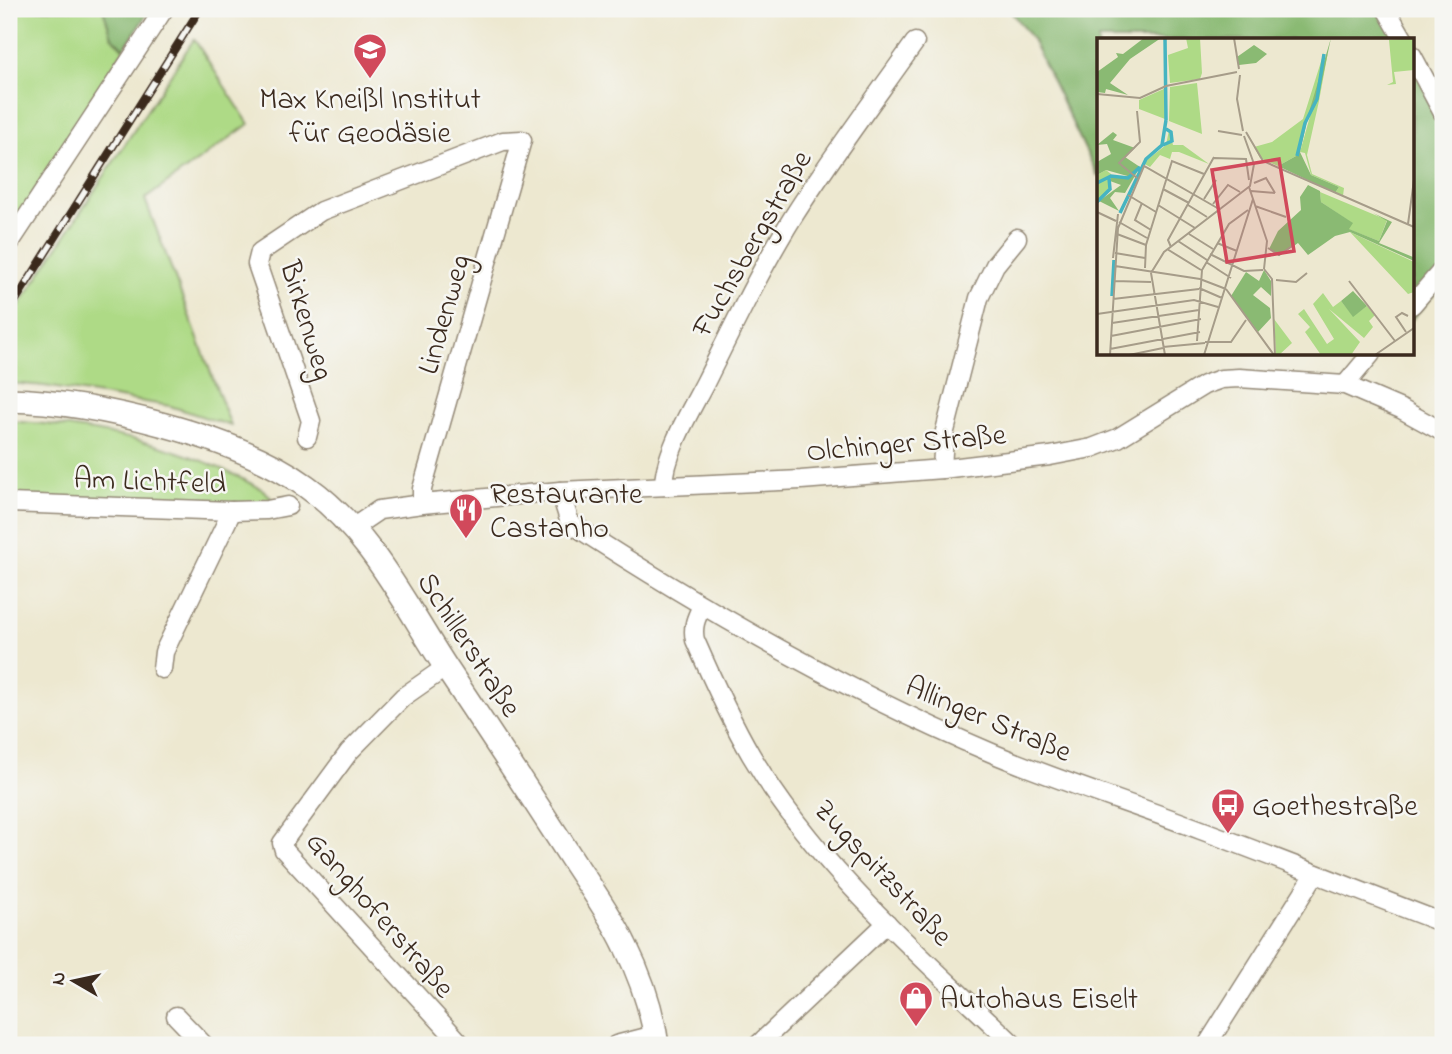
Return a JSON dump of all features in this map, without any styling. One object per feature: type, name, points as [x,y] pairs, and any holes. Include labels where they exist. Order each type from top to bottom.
[{"type":"main road","name":"Schillerstraße","points":[[9,400],[102,411],[209,439],[254,455],[305,485],[338,513],[377,560],[426,633],[624,941],[641,979],[656,1040]]},
{"type":"street","points":[[9,244],[164,9]]},
{"type":"street","points":[[1387,9],[1403,38]]},
{"type":"street","name":"Fuchsbergstraße","points":[[664,486],[664,472],[685,422],[746,300],[833,156],[915,42]]},
{"type":"street","points":[[1414,59],[1443,113]]},
{"type":"street","name":"Birkenweg","points":[[307,437],[311,421],[257,264],[261,252],[321,211],[503,141],[522,139]]},
{"type":"street","name":"Lindenweg","points":[[422,504],[422,489],[522,139]]},
{"type":"street","points":[[942,469],[944,435],[979,298],[995,265],[1017,238]]},
{"type":"street","points":[[1414,303],[1443,268]]},
{"type":"street","points":[[1345,385],[1370,355]]},
{"type":"street","name":"Olchinger Straße","points":[[351,529],[379,510],[422,504],[560,491],[801,480],[942,469],[1050,456],[1092,448],[1118,438],[1204,385],[1222,379],[1345,385],[1401,409],[1443,432]]},
{"type":"street","name":"Allinger Straße","points":[[560,491],[570,523],[702,606],[831,677],[991,753],[1229,840],[1443,923]]},
{"type":"street","name":"Am Lichtfeld","points":[[9,503],[232,511],[267,510],[288,506]]},
{"type":"street","points":[[162,669],[164,652],[232,511]]},
{"type":"street","name":"Zugspitzstraße","points":[[702,606],[693,631],[695,640],[751,756],[794,817],[826,859],[887,923],[1014,1045]]},
{"type":"street","name":"Ganghoferstraße","points":[[446,667],[403,697],[349,752],[282,842],[284,850],[462,1045]]},
{"type":"street","points":[[1207,1045],[1315,874]]},
{"type":"street","points":[[758,1045],[887,923]]},
{"type":"street","points":[[176,1016],[204,1045]]},
{"type":"street","points":[[616,1045],[656,1040]]},
{"type":"green space","points":[[9,9],[103,9],[112,37],[124,49],[9,230]]},
{"type":"green space","points":[[103,9],[150,9],[124,49],[112,37]]},
{"type":"green space","points":[[1009,9],[1397,9],[1413,38],[1097,38],[1097,174],[1032,39]]},
{"type":"green space","points":[[194,39],[249,124],[145,199],[231,426],[170,406],[9,383],[9,321]]},
{"type":"green space","points":[[1414,40],[1443,92],[1443,284],[1414,317]]},
{"type":"green space","points":[[9,421],[100,432],[191,456],[261,489],[272,500],[270,504],[9,498]]},
{"type":"railway","points":[[9,311],[200,9]]},
{"type":"place","name":"Max Kneißl Institut für Geodäsie","points":[[370,80]]},
{"type":"place","name":"Restaurante Castanho","points":[[466,540]]},
{"type":"place","name":"Goethestraße","points":[[1228,835]]},
{"type":"place","name":"Autohaus Eiselt","points":[[916,1028]]}]
